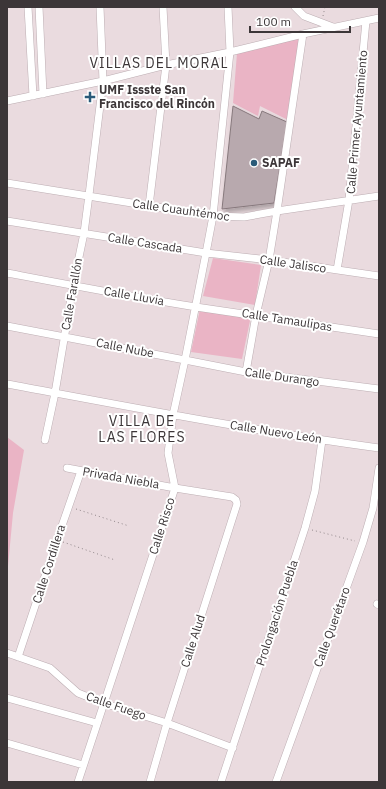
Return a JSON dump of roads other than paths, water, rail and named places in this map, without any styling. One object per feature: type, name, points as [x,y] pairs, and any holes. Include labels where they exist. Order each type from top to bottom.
[{"type":"street","points":[[28,7],[33,96]]},
{"type":"street","points":[[39,7],[43,94]]},
{"type":"street","name":"Calle Farallón","points":[[45,440],[84,233],[89,195],[103,80],[100,7]]},
{"type":"street","points":[[149,206],[166,65],[163,7]]},
{"type":"street","name":"Calle Risco","points":[[78,782],[175,488],[168,453],[172,415],[185,360],[213,216],[230,52],[228,7]]},
{"type":"street","points":[[295,7],[304,16],[334,27]]},
{"type":"street","points":[[7,101],[379,18]]},
{"type":"street","name":"Calle Primer Ayuntamiento","points":[[337,270],[349,200],[366,21]]},
{"type":"street","points":[[246,372],[256,315],[269,260],[303,34]]},
{"type":"street","name":"Calle Cuauhtémoc","points":[[7,182],[213,216],[244,218],[277,211],[379,196]]},
{"type":"street","name":"Calle Cascada","points":[[7,221],[206,253]]},
{"type":"street","name":"Calle Jalisco","points":[[206,253],[269,260],[379,276]]},
{"type":"street","name":"Calle Lluvia","points":[[7,273],[195,307]]},
{"type":"street","name":"Calle Tamaulipas","points":[[195,307],[379,334]]},
{"type":"street","name":"Calle Nube","points":[[7,326],[185,360]]},
{"type":"street","name":"Calle Durango","points":[[185,360],[246,372],[379,389]]},
{"type":"street","name":"Calle Nuevo León","points":[[7,384],[172,415],[379,448]]},
{"type":"street","name":"Prolongación Puebla","points":[[221,782],[305,528],[315,491],[322,440]]},
{"type":"street","name":"Privada Niebla","points":[[67,468],[232,497],[236,500]]},
{"type":"street","name":"Calle Querétaro","points":[[276,782],[363,542],[373,508],[379,468]]},
{"type":"street","name":"Calle Cordillera","points":[[18,657],[81,471]]},
{"type":"street","name":"Calle Alud","points":[[150,782],[236,500]]},
{"type":"street","name":"Calle Fuego","points":[[7,653],[50,668],[78,693],[103,703],[167,723],[233,748]]},
{"type":"street","points":[[7,698],[97,723]]},
{"type":"street","points":[[7,742],[83,765]]},
{"type":"place","name":"UMF Issste San Francisco del Rincón","points":[[90,97]]},
{"type":"place","name":"SAPAF","points":[[254,163]]},
{"type":"district","name":"VILLAS DEL MORAL","points":[[159,63]]},
{"type":"district","name":"VILLA DE LAS FLORES","points":[[142,430]]}]
